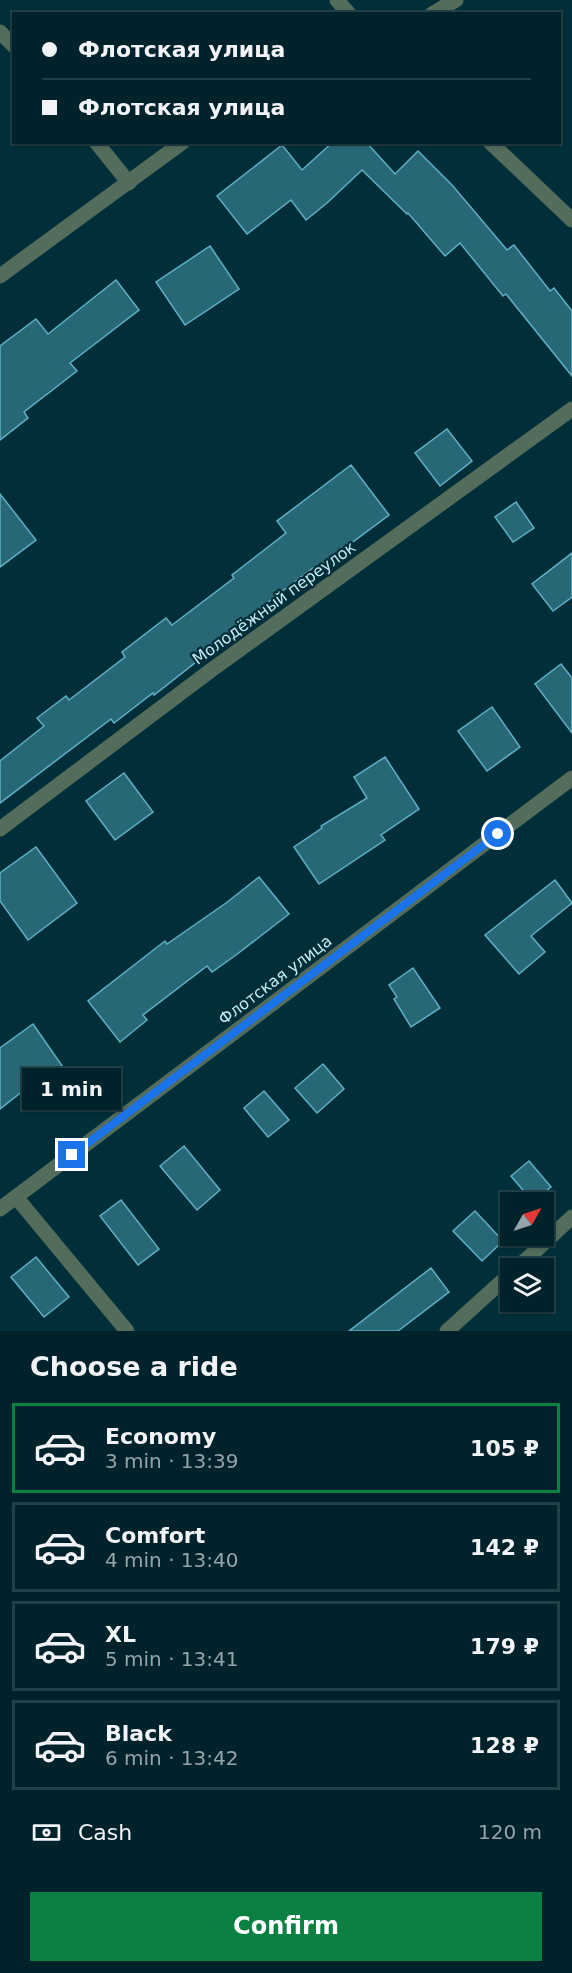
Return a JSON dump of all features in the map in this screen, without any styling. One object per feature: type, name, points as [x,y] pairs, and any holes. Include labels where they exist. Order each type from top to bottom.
[{"type":"street","points":[[337,0],[347,12]]},
{"type":"street","points":[[435,12],[456,0]]},
{"type":"street","points":[[0,32],[12,44]]},
{"type":"street","points":[[98,144],[129,183]]},
{"type":"street","points":[[0,276],[180,144]]},
{"type":"street","points":[[492,144],[572,220]]},
{"type":"street","name":"Молодёжный переулок","points":[[0,829],[210,671],[572,409]]},
{"type":"street","name":"Флотская улица","points":[[0,1209],[572,778]]},
{"type":"street","points":[[16,1197],[127,1331]]},
{"type":"street","points":[[528,1258],[572,1218]]},
{"type":"street","points":[[447,1331],[500,1283]]},
{"type":"building","points":[[331,144],[368,144],[395,174],[418,151],[452,185],[507,250],[514,245],[550,291],[554,288],[572,311],[572,376],[506,294],[503,296],[460,243],[445,256],[408,213],[362,170],[306,220],[291,200],[247,234],[217,196],[282,145],[302,170]]},
{"type":"building","points":[[210,246],[239,289],[185,325],[156,282]]},
{"type":"building","points":[[116,280],[139,310],[70,363],[77,371],[24,412],[28,418],[0,440],[0,346],[36,319],[48,334]]},
{"type":"building","points":[[447,429],[472,461],[440,486],[415,453]]},
{"type":"building","points":[[351,465],[389,515],[315,570],[313,568],[239,624],[242,626],[154,695],[153,693],[114,723],[111,719],[0,803],[0,761],[44,726],[37,718],[66,696],[69,700],[125,657],[122,652],[166,618],[172,625],[234,578],[232,575],[286,533],[277,521]]},
{"type":"building","points":[[0,494],[36,540],[0,567]]},
{"type":"building","points":[[516,502],[534,528],[513,542],[495,517]]},
{"type":"building","points":[[572,553],[572,597],[553,611],[532,584]]},
{"type":"building","points":[[561,664],[572,678],[572,733],[535,684]]},
{"type":"building","points":[[492,707],[520,747],[487,771],[458,731]]},
{"type":"building","points":[[385,757],[419,809],[381,835],[385,840],[319,884],[294,847],[322,828],[321,826],[367,798],[354,777]]},
{"type":"building","points":[[124,773],[153,812],[115,840],[86,801]]},
{"type":"building","points":[[36,847],[77,903],[28,940],[0,901],[0,873]]},
{"type":"building","points":[[259,877],[289,914],[212,972],[207,966],[143,1015],[147,1020],[120,1042],[88,1001],[165,941],[167,944]]},
{"type":"building","points":[[555,880],[572,903],[531,936],[545,952],[519,974],[485,935]]},
{"type":"building","points":[[413,968],[440,1008],[411,1027],[394,999],[397,997],[389,985]]},
{"type":"building","points":[[33,1024],[65,1070],[38,1090],[33,1083],[0,1109],[0,1048]]},
{"type":"building","points":[[323,1064],[344,1089],[317,1113],[295,1088]]},
{"type":"building","points":[[264,1091],[289,1120],[268,1137],[244,1108]]},
{"type":"building","points":[[184,1146],[220,1190],[197,1210],[160,1166]]},
{"type":"building","points":[[529,1161],[551,1187],[545,1192],[525,1192],[511,1176]]},
{"type":"building","points":[[121,1200],[159,1249],[138,1265],[100,1216]]},
{"type":"building","points":[[475,1211],[500,1238],[500,1244],[482,1261],[453,1231]]},
{"type":"building","points":[[36,1257],[69,1297],[44,1317],[11,1277]]},
{"type":"building","points":[[431,1268],[449,1292],[398,1331],[349,1331]]},
{"type":"route","points":[[72,1155],[498,834]]}]
